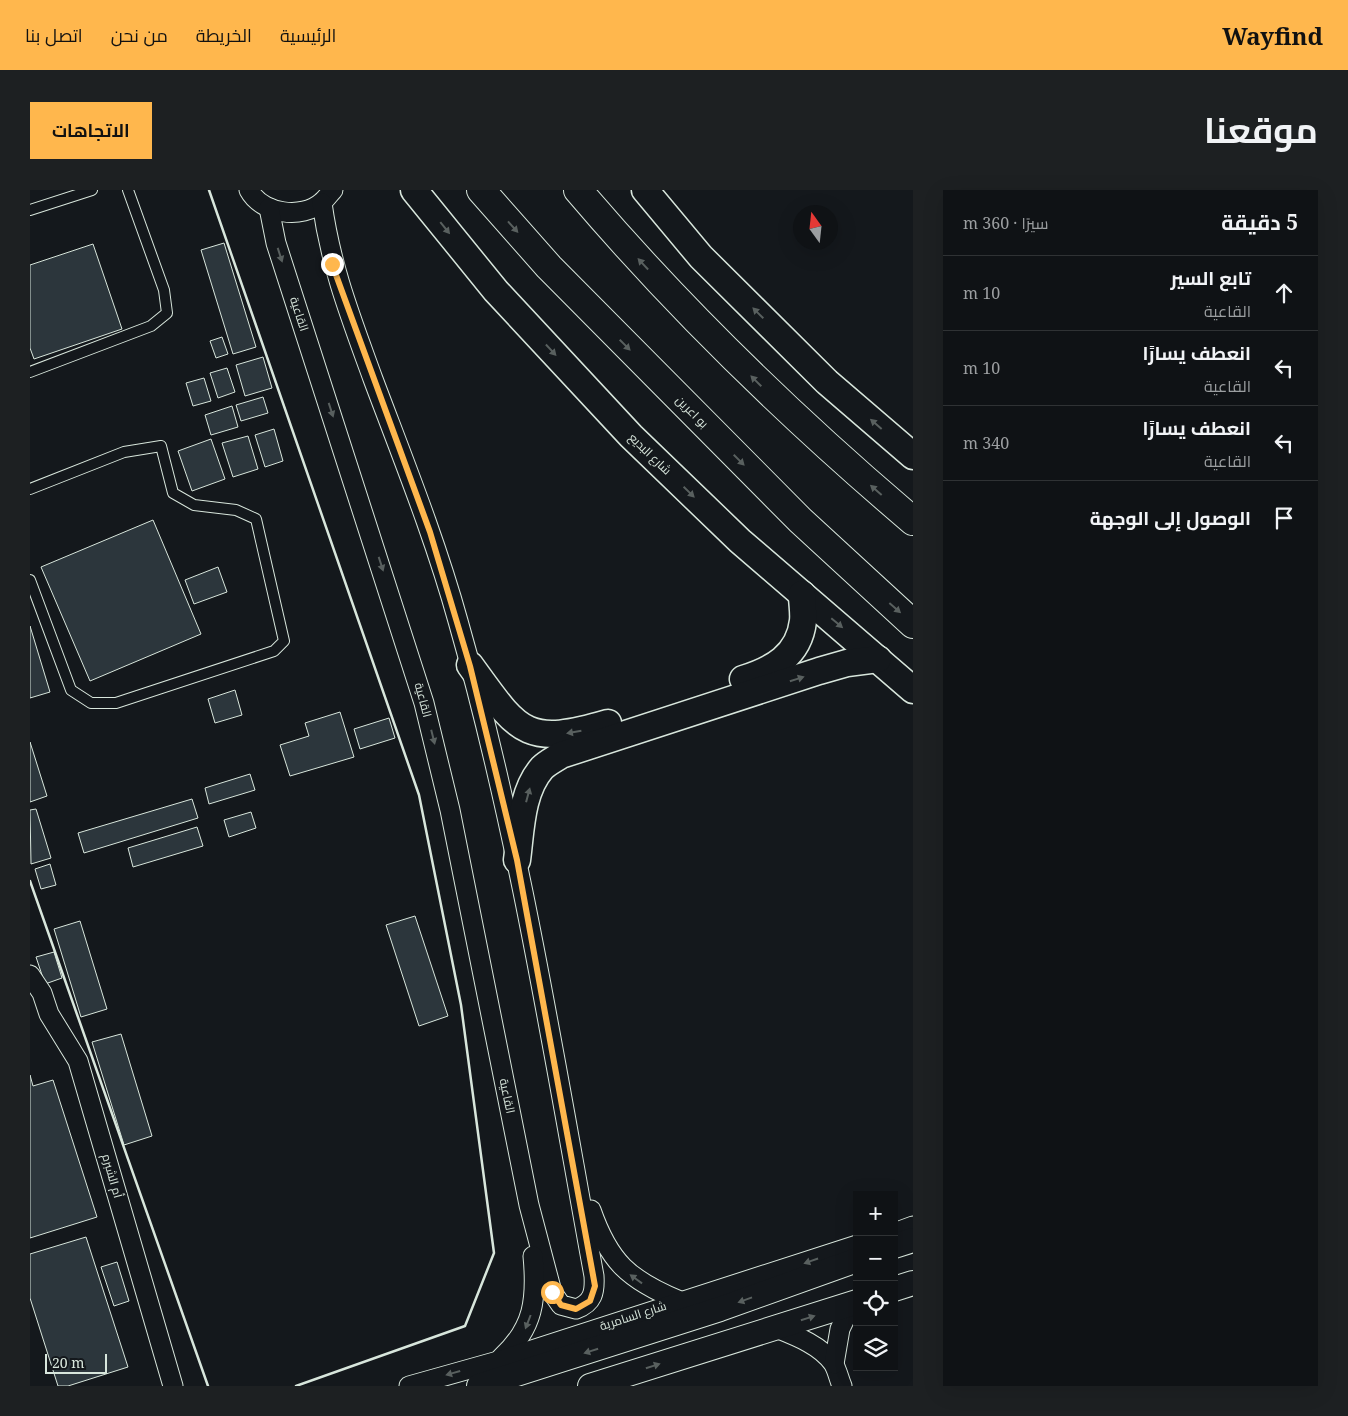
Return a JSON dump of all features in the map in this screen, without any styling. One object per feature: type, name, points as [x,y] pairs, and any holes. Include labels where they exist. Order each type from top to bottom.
[{"type":"highway","name":"بو اعرين","points":[[481,190],[556,274],[800,520],[913,624]]},
{"type":"highway","points":[[578,190],[676,300],[760,385],[913,522]]},
{"type":"main road","name":"شارع البديع","points":[[414,190],[496,291],[631,436],[740,541],[913,690]]},
{"type":"main road","points":[[645,190],[701,258],[827,382],[913,456]]},
{"type":"main road","points":[[470,666],[507,716],[517,724],[546,734],[583,730],[765,672],[778,665],[798,639],[803,621],[802,594]]},
{"type":"main road","points":[[517,860],[526,798],[531,782],[543,766],[561,755],[847,663],[878,659]]},
{"type":"street","points":[[249,190],[268,208],[286,212],[305,211],[327,196]]},
{"type":"street","name":"القاعية","points":[[268,208],[276,243],[424,703],[450,810],[529,1205],[555,1300],[568,1309],[584,1306],[590,1301],[595,1286],[517,860],[470,666],[430,532],[335,271],[327,242],[327,196]]},
{"type":"street","name":"أم الشبرم","points":[[30,975],[42,992],[49,1014],[78,1060],[174,1386]]},
{"type":"street","name":"القاعية","points":[[573,1159],[598,1231],[616,1261],[643,1284],[680,1301]]},
{"type":"street","name":"القاعية","points":[[498,1361],[523,1335],[529,1320],[535,1294],[529,1205]]},
{"type":"street","points":[[898,1232],[913,1226]]},
{"type":"street","points":[[898,1245],[913,1240]]},
{"type":"street","name":"شارع السامرية","points":[[409,1386],[498,1361],[680,1301],[770,1275],[853,1246]]},
{"type":"street","name":"شارع السامرية","points":[[479,1386],[720,1309],[853,1261]]},
{"type":"street","points":[[898,1288],[913,1283]]},
{"type":"street","points":[[590,1386],[853,1303]]},
{"type":"street","points":[[834,1364],[840,1329],[853,1305]]},
{"type":"street","points":[[776,1328],[807,1341],[834,1364],[842,1386]]},
{"type":"lane","points":[[30,210],[92,190]]},
{"type":"lane","points":[[30,372],[151,326],[167,313],[164,290],[128,190]]},
{"type":"lane","points":[[30,489],[124,452],[161,446],[172,493],[194,506],[236,510],[256,520],[284,640],[274,651],[126,700],[116,703],[91,703],[71,690],[30,580]]},
{"type":"building","points":[[224,243],[256,347],[233,354],[201,250]]},
{"type":"building","points":[[93,244],[122,329],[34,359],[30,348],[30,265]]},
{"type":"building","points":[[222,337],[228,354],[216,358],[210,341]]},
{"type":"building","points":[[263,357],[272,388],[245,396],[236,365]]},
{"type":"building","points":[[227,368],[235,392],[218,398],[210,373]]},
{"type":"building","points":[[204,378],[211,401],[193,406],[186,383]]},
{"type":"building","points":[[263,397],[268,413],[241,421],[236,405]]},
{"type":"building","points":[[232,406],[238,427],[211,435],[205,415]]},
{"type":"building","points":[[274,429],[283,461],[265,467],[255,435]]},
{"type":"building","points":[[248,436],[258,469],[233,477],[222,443]]},
{"type":"building","points":[[211,439],[225,479],[192,491],[178,451]]},
{"type":"building","points":[[153,520],[201,634],[90,681],[41,567]]},
{"type":"building","points":[[218,567],[227,592],[194,604],[185,580]]},
{"type":"building","points":[[30,626],[50,692],[30,698]]},
{"type":"building","points":[[235,690],[242,715],[215,723],[208,699]]},
{"type":"building","points":[[340,712],[354,757],[290,776],[280,745],[309,736],[305,723]]},
{"type":"building","points":[[389,718],[395,738],[360,749],[354,729]]},
{"type":"building","points":[[30,742],[47,796],[30,802]]},
{"type":"building","points":[[250,774],[255,790],[209,804],[205,788]]},
{"type":"building","points":[[192,799],[198,818],[84,853],[78,833]]},
{"type":"building","points":[[36,809],[51,858],[31,864],[30,810]]},
{"type":"building","points":[[251,812],[256,828],[229,837],[224,820]]},
{"type":"building","points":[[197,827],[203,846],[133,867],[128,848]]},
{"type":"building","points":[[50,864],[56,885],[41,889],[35,869]]},
{"type":"building","points":[[415,916],[448,1016],[419,1026],[386,925]]},
{"type":"building","points":[[80,921],[107,1009],[81,1017],[54,929]]},
{"type":"building","points":[[54,952],[62,978],[45,984],[36,957]]},
{"type":"building","points":[[121,1034],[152,1136],[124,1145],[92,1042]]},
{"type":"building","points":[[30,1075],[33,1086],[53,1080],[97,1217],[30,1238]]},
{"type":"building","points":[[86,1237],[128,1367],[68,1386],[58,1386],[30,1298],[30,1254]]},
{"type":"building","points":[[117,1262],[129,1301],[114,1306],[101,1267]]},
{"type":"wall","points":[[209,190],[419,795],[461,1005],[494,1253],[465,1326],[296,1386]]},
{"type":"wall","points":[[30,881],[208,1386]]},
{"type":"route","points":[[332,264],[445,576],[470,666],[517,860],[595,1286],[594,1294],[590,1301],[576,1309],[568,1309],[561,1305],[555,1300],[552,1292]]}]
